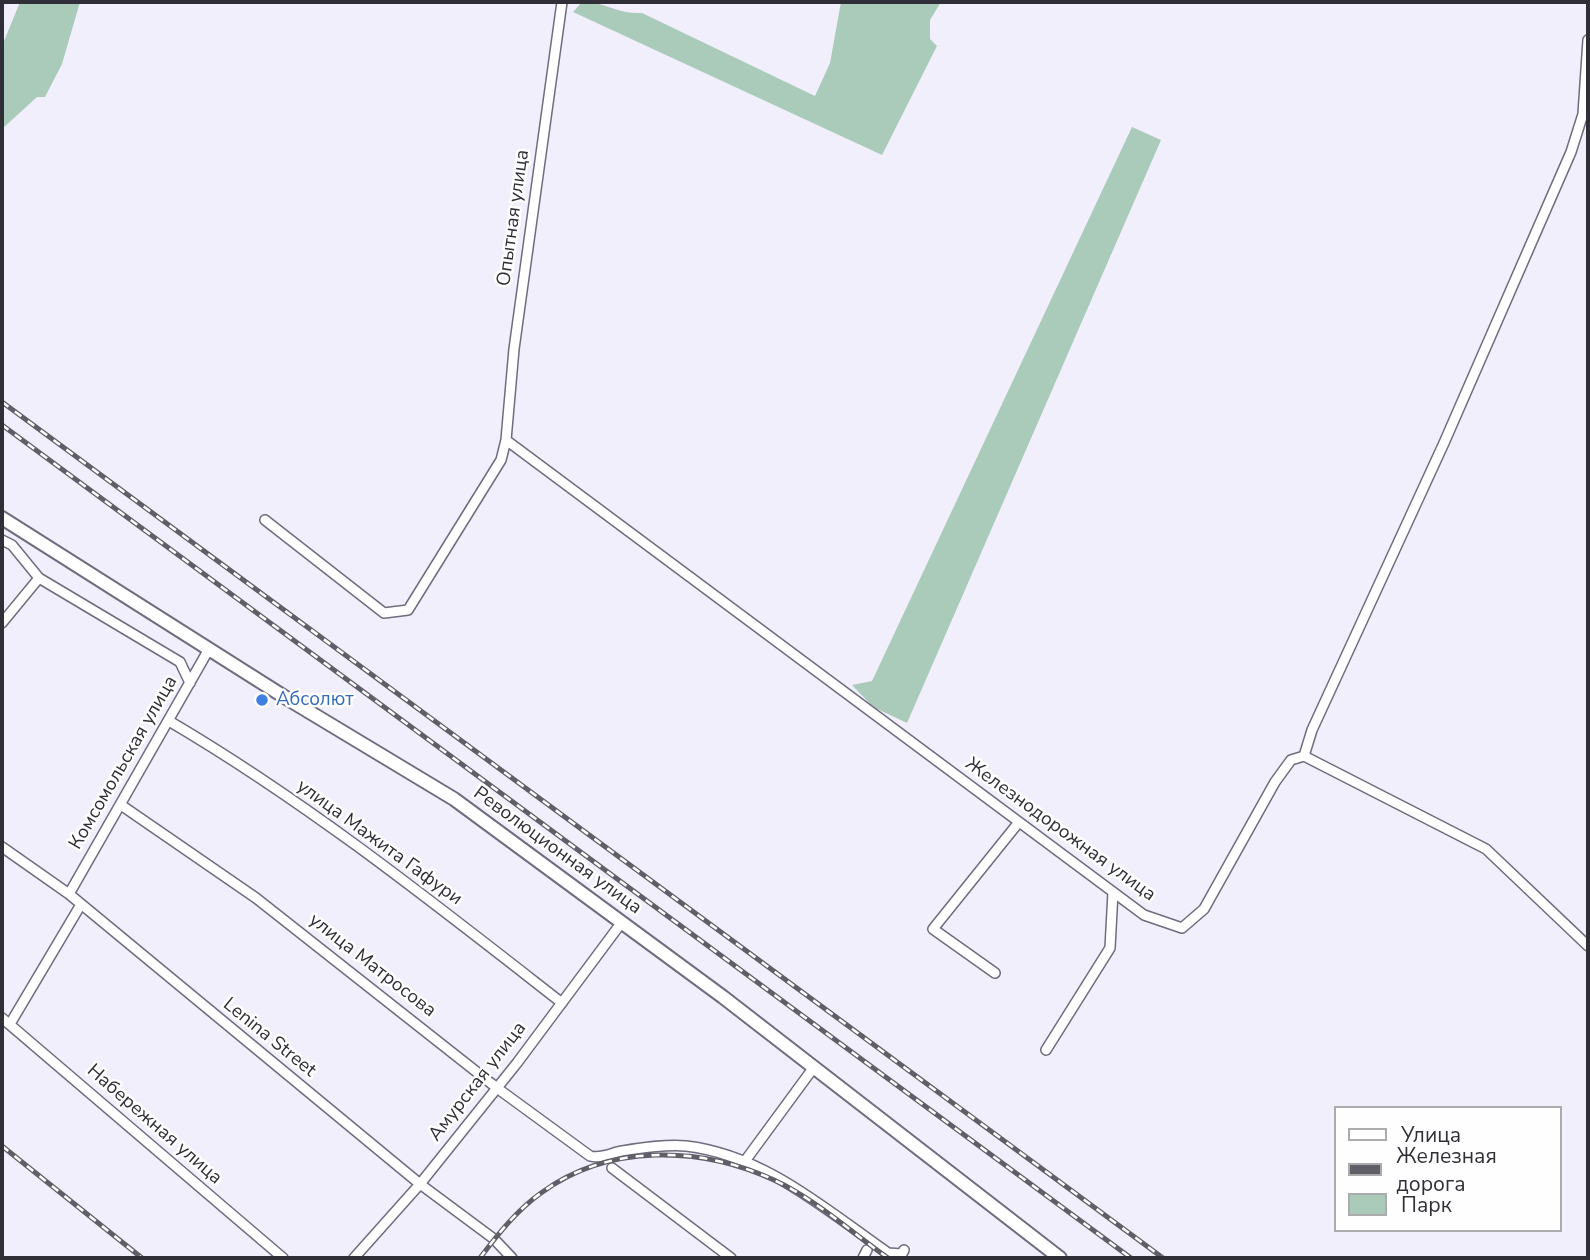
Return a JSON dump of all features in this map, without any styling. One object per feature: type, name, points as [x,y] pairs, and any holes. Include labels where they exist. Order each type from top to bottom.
[{"type":"main road","name":"Революционная улица","points":[[2,518],[454,799],[814,1067],[1060,1258]]},
{"type":"street","name":"Опытная улица","points":[[265,520],[384,614],[408,610],[496,469],[506,440],[514,349],[562,2]]},
{"type":"street","points":[[1588,40],[1583,114],[1571,152],[1471,381],[1312,730],[1304,756],[1486,849],[1588,946]]},
{"type":"street","name":"Железнодорожная улица","points":[[506,440],[1144,915],[1182,928],[1204,909],[1283,771],[1291,761],[1304,756]]},
{"type":"street","points":[[2,540],[12,545],[39,578],[180,662],[190,683]]},
{"type":"street","points":[[2,623],[39,578]]},
{"type":"street","name":"Комсомольская улица","points":[[69,894],[209,649]]},
{"type":"street","name":"улица Мажита Гафури","points":[[169,721],[240,764],[439,907],[562,1003]]},
{"type":"street","name":"улица Матросова","points":[[121,805],[278,914],[497,1088],[597,1158],[623,1151],[683,1146],[745,1161]]},
{"type":"street","points":[[995,973],[933,929],[1019,822]]},
{"type":"street","name":"Lenina Street","points":[[2,847],[69,894],[80,906],[420,1184],[474,1223],[512,1258]]},
{"type":"street","points":[[1046,1050],[1110,948],[1113,892]]},
{"type":"street","points":[[6,1021],[80,906]]},
{"type":"street","name":"Амурская улица","points":[[354,1258],[420,1184],[497,1088],[622,922]]},
{"type":"street","name":"Набережная улица","points":[[6,1021],[283,1258]]},
{"type":"street","points":[[814,1067],[745,1161],[788,1184],[888,1252],[902,1254],[904,1251]]},
{"type":"street","points":[[612,1168],[731,1258]]},
{"type":"green space","points":[[20,2],[80,2],[62,64],[45,97],[37,97],[2,129],[2,46]]},
{"type":"green space","points":[[582,2],[642,13],[815,96],[830,63],[841,2],[941,2],[930,20],[930,39],[937,46],[882,155],[573,12]]},
{"type":"green space","points":[[1132,127],[1161,140],[907,723],[873,707],[852,685],[872,681]]},
{"type":"railway","points":[[2,402],[1163,1258]]},
{"type":"railway","points":[[2,425],[1131,1258]]},
{"type":"railway","points":[[2,1146],[142,1258]]},
{"type":"railway","points":[[480,1258],[524,1207],[568,1177],[596,1165],[625,1158],[656,1155],[716,1161],[774,1180],[818,1206],[888,1258]]},
{"type":"place","name":"Абсолют","points":[[262,700]]}]
